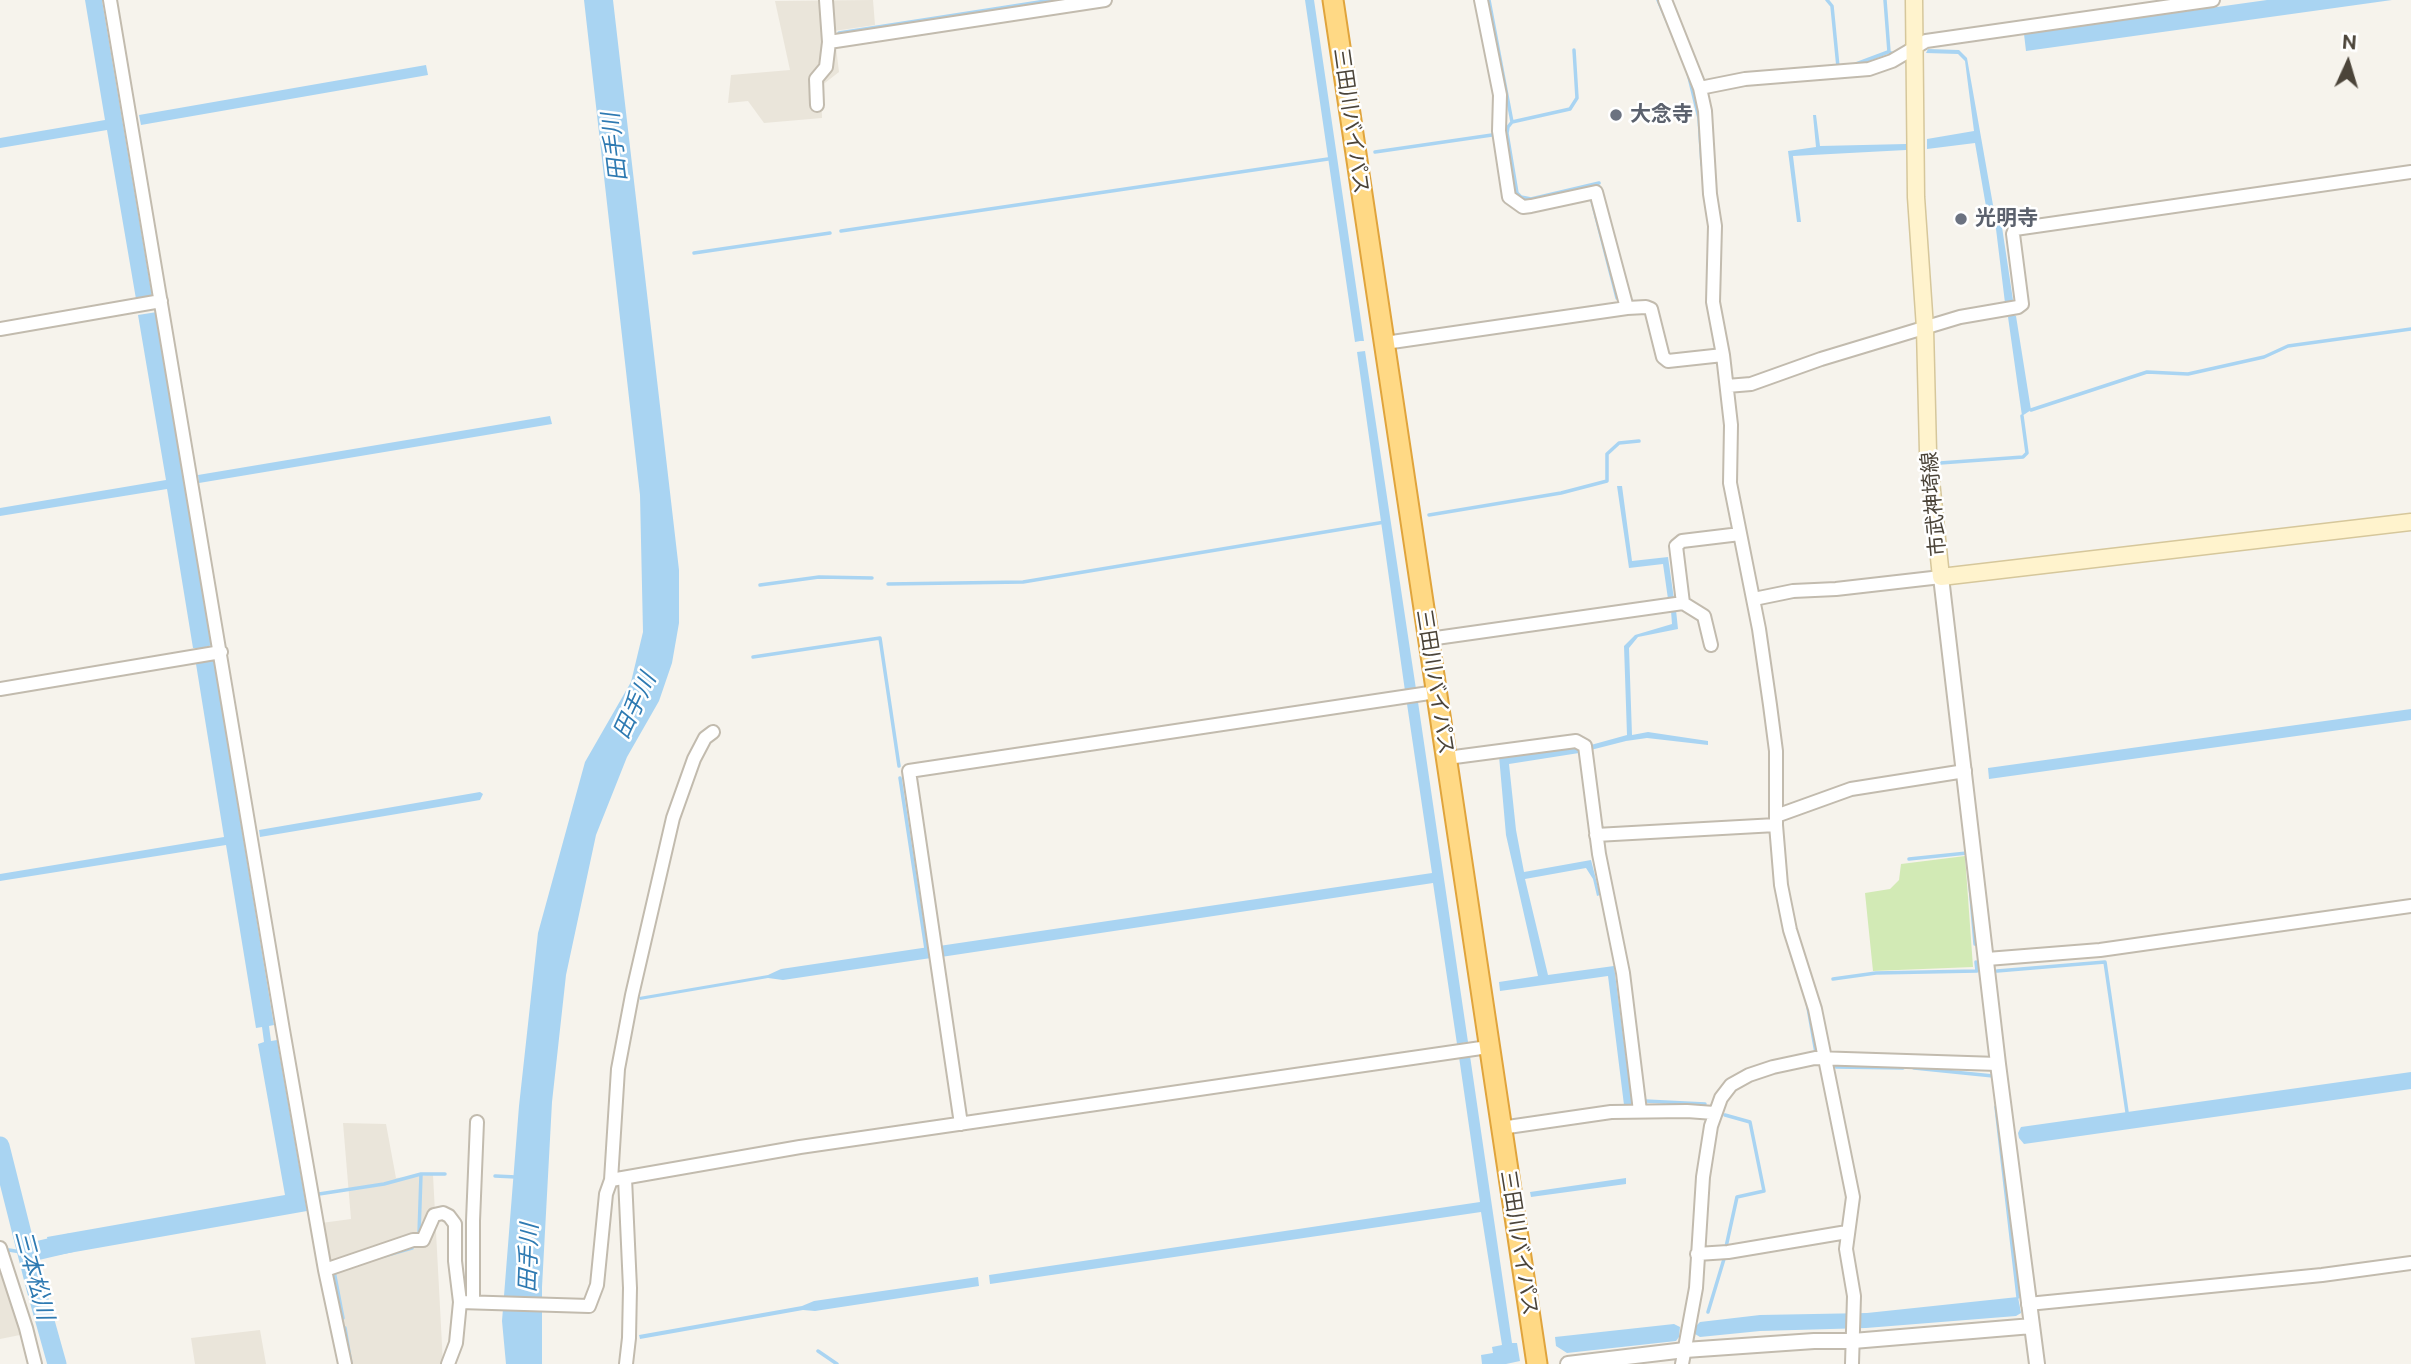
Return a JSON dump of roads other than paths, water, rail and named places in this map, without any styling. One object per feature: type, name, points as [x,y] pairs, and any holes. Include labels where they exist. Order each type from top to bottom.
[{"type":"highway","name":"三田川バイパス","points":[[1333,0],[1537,1364]]},
{"type":"main road","name":"市武神埼線","points":[[1914,0],[1916,197],[1925,328],[1928,452],[1941,577],[2411,522]]},
{"type":"street","points":[[110,0],[161,301],[210,654],[345,1364]]},
{"type":"street","points":[[817,106],[816,79],[826,67],[829,41],[826,0]]},
{"type":"street","points":[[829,41],[1105,0]]},
{"type":"street","points":[[1481,0],[1500,95],[1499,131],[1509,197],[1522,206],[1531,206],[1596,192],[1627,307]]},
{"type":"street","points":[[1665,0],[1682,38],[1705,111],[1710,194],[1715,226],[1713,302],[1718,355],[1727,386],[1731,425],[1730,483],[1735,535],[1754,599],[1776,751],[1773,822],[1781,886],[1790,930],[1815,1009],[1853,1197],[1846,1250],[1854,1310],[1852,1364]]},
{"type":"street","points":[[1700,89],[1745,79],[1869,69],[1892,61],[1926,41],[2213,0]]},
{"type":"street","points":[[1727,386],[1751,384],[1821,359],[1960,317],[2018,307],[2022,304],[2013,234],[2015,229],[2411,172]]},
{"type":"street","points":[[0,329],[161,301]]},
{"type":"street","points":[[1385,342],[1627,307],[1646,307],[1651,309],[1663,357],[1668,361],[1718,355]]},
{"type":"street","points":[[1683,603],[1676,546],[1682,541],[1735,535]]},
{"type":"street","points":[[1754,599],[1793,591],[1941,577],[1998,1064],[2037,1364]]},
{"type":"street","points":[[1429,639],[1683,603],[1704,616],[1711,645]]},
{"type":"street","points":[[0,689],[210,654]]},
{"type":"street","points":[[961,1124],[909,771],[1436,692]]},
{"type":"street","points":[[626,1364],[631,1289],[618,1179],[618,1069],[632,995],[673,818],[694,759],[705,738],[713,732]]},
{"type":"street","points":[[1447,758],[1576,740],[1585,750],[1596,835],[1623,973],[1640,1111]]},
{"type":"street","points":[[1596,835],[1773,822],[1851,789],[1965,771]]},
{"type":"street","points":[[1987,959],[2100,950],[2411,906]]},
{"type":"street","points":[[471,1302],[589,1306],[594,1293],[606,1194],[618,1179],[800,1147],[1488,1047]]},
{"type":"street","points":[[1684,1357],[1696,1288],[1703,1177],[1714,1113],[1731,1085],[1749,1074],[1773,1067],[1824,1058],[1998,1064]]},
{"type":"street","points":[[1501,1128],[1611,1112],[1714,1113]]},
{"type":"street","points":[[448,1364],[471,1302],[477,1122]]},
{"type":"street","points":[[325,1270],[414,1240],[423,1240],[434,1215],[443,1213],[449,1216],[454,1224],[455,1261],[471,1302]]},
{"type":"street","points":[[1697,1254],[1728,1252],[1847,1232]]},
{"type":"street","points":[[0,1248],[35,1364]]},
{"type":"street","points":[[2028,1304],[2322,1275],[2411,1263]]},
{"type":"street","points":[[1568,1364],[1684,1357],[1853,1337],[2032,1326]]},
{"type":"water","points":[[85,0],[102,0],[152,296],[136,299],[107,130],[0,148],[0,138],[105,120]]},
{"type":"water","name":"田手川","points":[[584,0],[613,0],[679,570],[679,623],[672,663],[659,701],[627,757],[596,835],[566,975],[552,1102],[542,1287],[542,1364],[506,1364],[502,1321],[519,1106],[538,933],[585,762],[631,682],[643,632],[640,495]]},
{"type":"water","points":[[1305,0],[1314,0],[1364,341],[1355,342]]},
{"type":"water","points":[[2267,0],[2392,0],[2026,51],[2024,34]]},
{"type":"water","points":[[1928,49],[1959,50],[1967,58],[1993,205],[2002,227],[2013,300],[2010,303],[2005,303],[1996,229],[1988,218],[1975,143],[1927,149],[1927,139],[1974,131],[1965,61],[1958,54],[1926,53]]},
{"type":"water","points":[[426,65],[428,75],[141,125],[139,115]]},
{"type":"water","points":[[1813,115],[1816,115],[1820,146],[1906,144],[1906,150],[1793,156],[1801,222],[1797,222],[1788,151],[1816,147]]},
{"type":"water","points":[[157,312],[212,645],[206,647],[208,661],[214,661],[274,1025],[269,1026],[271,1041],[277,1040],[307,1211],[52,1256],[45,1243],[48,1242],[47,1237],[285,1195],[258,1044],[264,1042],[262,1027],[256,1028],[226,845],[0,881],[0,874],[224,837],[196,664],[202,662],[199,648],[193,648],[167,489],[0,516],[0,508],[166,480],[138,315]]},
{"type":"water","points":[[2016,316],[2031,410],[2022,416],[2008,317]]},
{"type":"water","points":[[1365,351],[1416,689],[1405,691],[1357,352]]},
{"type":"water","points":[[550,416],[552,424],[199,483],[198,475]]},
{"type":"water","points":[[1617,486],[1622,486],[1632,561],[1668,557],[1674,599],[1668,599],[1663,564],[1629,568]]},
{"type":"water","points":[[1676,610],[1678,629],[1638,637],[1629,648],[1632,735],[1648,732],[1708,741],[1708,745],[1647,738],[1579,753],[1509,764],[1516,830],[1524,872],[1591,860],[1600,895],[1597,896],[1593,879],[1586,868],[1525,879],[1548,975],[1614,966],[1632,1104],[1624,1105],[1608,976],[1500,991],[1499,982],[1538,976],[1506,835],[1499,756],[1576,746],[1580,748],[1627,735],[1624,646],[1635,635],[1672,624],[1671,611]]},
{"type":"water","points":[[1418,702],[1468,1042],[1457,1044],[1433,883],[941,957],[939,946],[1432,873],[1407,704]]},
{"type":"water","points":[[2411,709],[2411,720],[1989,779],[1988,768]]},
{"type":"water","points":[[480,792],[483,794],[480,800],[260,837],[259,830]]},
{"type":"water","points":[[929,947],[931,958],[783,980],[768,978],[640,1000],[639,997],[768,975],[781,969]]},
{"type":"water","points":[[1470,1056],[1512,1343],[1517,1343],[1520,1361],[1482,1364],[1481,1355],[1493,1353],[1492,1347],[1502,1345],[1481,1212],[990,1284],[989,1275],[1480,1202],[1459,1057]]},
{"type":"water","points":[[2411,1072],[2411,1089],[2024,1144],[2018,1133],[2021,1127]]},
{"type":"water","points":[[1626,1178],[1626,1184],[1531,1197],[1530,1192]]},
{"type":"water","points":[[978,1277],[979,1286],[815,1311],[803,1310],[640,1339],[639,1335],[802,1306],[814,1301]]},
{"type":"water","points":[[2018,1297],[2021,1313],[2016,1316],[1866,1328],[1760,1331],[1700,1337],[1695,1334],[1696,1326],[1700,1322],[1760,1315],[1867,1313]]},
{"type":"water","points":[[1674,1324],[1680,1327],[1676,1341],[1567,1353],[1556,1346],[1555,1337]]},
{"type":"waterway","points":[[839,33],[1052,0]]},
{"type":"waterway","points":[[1489,0],[1512,122],[1507,133],[1517,193],[1521,197],[1531,199],[1599,183]]},
{"type":"waterway","points":[[1658,0],[1672,33]]},
{"type":"waterway","points":[[1827,0],[1832,6],[1838,67]]},
{"type":"waterway","points":[[1885,0],[1889,52],[1894,54]]},
{"type":"waterway","points":[[1512,122],[1570,109],[1577,98],[1574,50]]},
{"type":"waterway","points":[[1856,64],[1888,52]]},
{"type":"waterway","points":[[1688,73],[1699,118],[1702,165]]},
{"type":"waterway","points":[[1375,152],[1492,135]]},
{"type":"waterway","points":[[841,231],[1328,159]]},
{"type":"waterway","points":[[1592,201],[1617,298]]},
{"type":"waterway","points":[[694,253],[830,233]]},
{"type":"waterway","points":[[2031,410],[2147,372],[2188,374],[2264,357],[2288,346],[2411,329]]},
{"type":"waterway","points":[[1940,463],[2023,457],[2027,453],[2022,416]]},
{"type":"waterway","points":[[1429,515],[1561,493],[1607,481],[1607,454],[1619,443],[1639,441]]},
{"type":"waterway","points":[[888,584],[1023,582],[1385,522]]},
{"type":"waterway","points":[[760,585],[819,577],[872,578]]},
{"type":"waterway","points":[[753,657],[880,638],[899,766]]},
{"type":"waterway","points":[[900,778],[926,949]]},
{"type":"waterway","points":[[1909,859],[1967,855]]},
{"type":"waterway","points":[[1969,873],[1975,944]]},
{"type":"waterway","points":[[1833,979],[1876,973],[1977,971],[1976,962]]},
{"type":"waterway","points":[[1997,971],[2105,962],[2127,1112]]},
{"type":"waterway","points":[[1807,1002],[1816,1053]]},
{"type":"waterway","points":[[1836,1067],[1903,1068]]},
{"type":"waterway","points":[[1914,1068],[1993,1076],[1993,1079]]},
{"type":"waterway","points":[[1645,1101],[1705,1104]]},
{"type":"waterway","points":[[1996,1107],[2018,1297]]},
{"type":"waterway","points":[[1725,1115],[1750,1122],[1764,1191],[1737,1197],[1726,1247]]},
{"type":"waterway","name":"三本松川","points":[[0,1146],[57,1364]]},
{"type":"waterway","points":[[319,1194],[384,1184],[421,1174],[445,1174]]},
{"type":"waterway","points":[[419,1234],[421,1174]]},
{"type":"waterway","points":[[495,1176],[516,1177]]},
{"type":"waterway","points":[[27,1253],[70,1243]]},
{"type":"waterway","points":[[377,1258],[412,1248]]},
{"type":"waterway","points":[[9,1250],[27,1253]]},
{"type":"waterway","points":[[1708,1312],[1724,1259]]},
{"type":"waterway","points":[[336,1271],[343,1318]]},
{"type":"waterway","points":[[345,1328],[351,1364]]},
{"type":"waterway","points":[[818,1351],[837,1364]]},
{"type":"place","name":"大念寺","points":[[1616,115]]},
{"type":"place","name":"光明寺","points":[[1961,219]]}]
